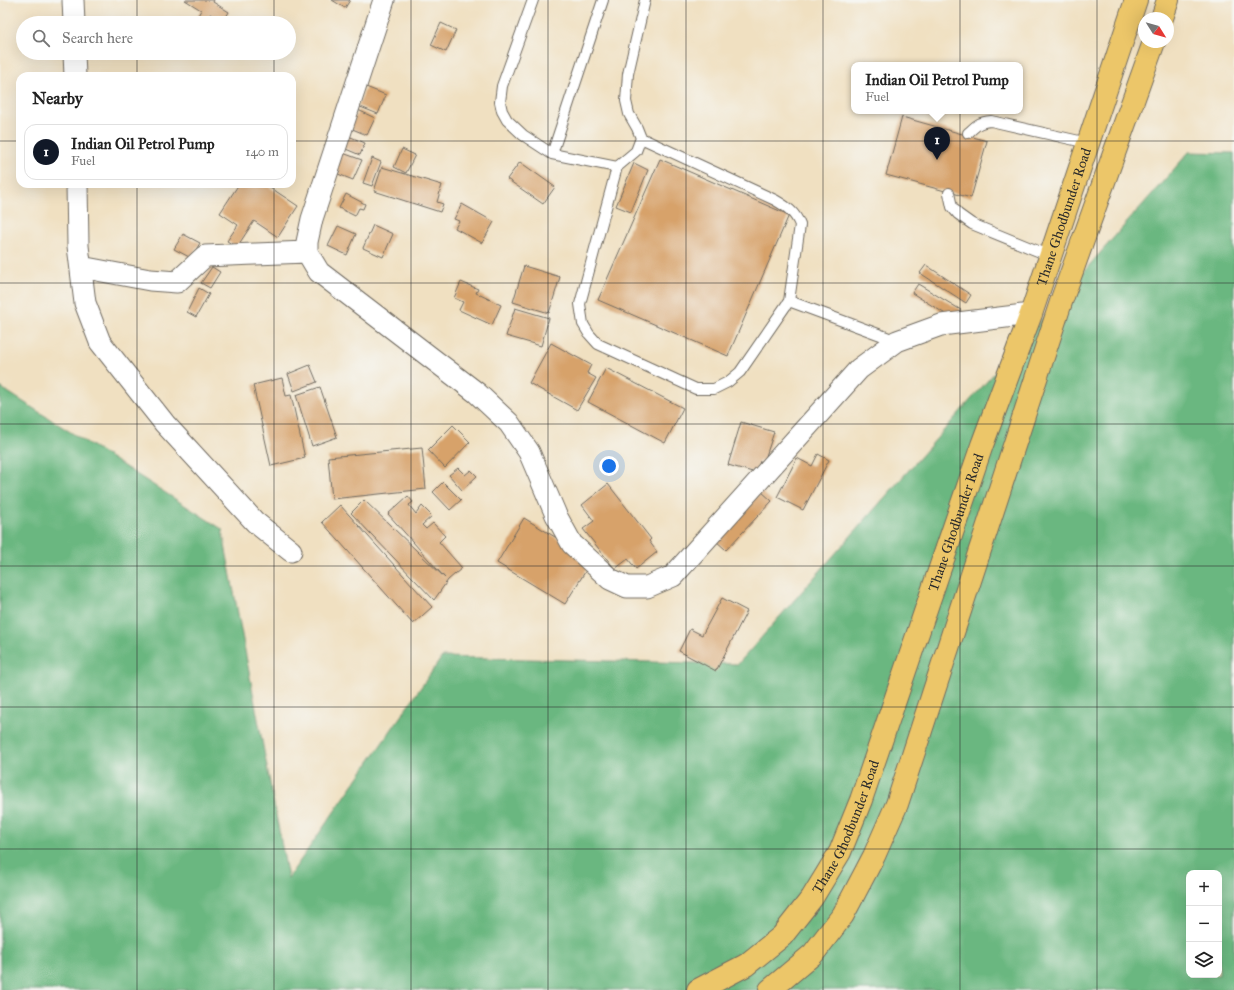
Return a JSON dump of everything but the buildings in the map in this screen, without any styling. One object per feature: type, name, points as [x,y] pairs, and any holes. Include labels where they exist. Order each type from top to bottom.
[{"type":"main road","name":"Thane Ghodbunder Road","points":[[698,990],[746,965],[782,936],[812,898],[840,852],[861,800],[982,445],[1031,314],[1136,0]]},
{"type":"main road","points":[[1164,12],[1168,0]]},
{"type":"main road","name":"Thane Ghodbunder Road","points":[[770,990],[813,954],[843,915],[874,856],[897,804],[1062,300],[1152,48]]},
{"type":"street","points":[[73,0],[74,16]]},
{"type":"street","points":[[384,0],[312,219],[307,242],[307,252],[319,272],[477,393],[508,423],[529,452],[556,515],[572,544],[610,579],[628,587],[647,587],[673,576],[859,369],[897,341],[941,325],[1031,314]]},
{"type":"street","points":[[74,60],[75,72]]},
{"type":"street","points":[[77,188],[78,246],[85,303],[100,342],[165,424],[254,522],[291,551]]},
{"type":"street","points":[[81,268],[150,280],[177,282],[205,256],[307,252]]},
{"type":"lane","points":[[533,0],[502,86],[500,102],[502,111],[507,120],[523,135],[552,154],[617,168]]},
{"type":"lane","points":[[552,154],[603,0]]},
{"type":"lane","points":[[641,138],[775,200],[788,208],[797,217],[800,225],[789,301],[740,372],[728,382],[714,389],[696,389],[598,344],[583,324],[580,304],[617,168],[636,152],[641,138],[629,114],[626,101],[628,74],[645,0]]},
{"type":"lane","points":[[968,132],[977,124],[991,122],[1088,143]]},
{"type":"lane","points":[[949,193],[952,208],[972,224],[1050,256]]},
{"type":"lane","points":[[789,301],[897,341]]},
{"type":"green space","points":[[1189,152],[1234,153],[1234,990],[0,990],[0,387],[222,529],[288,878],[442,657],[738,664]]},
{"type":"place","name":"Indian Oil Petrol Pump","points":[[937,160]]}]
